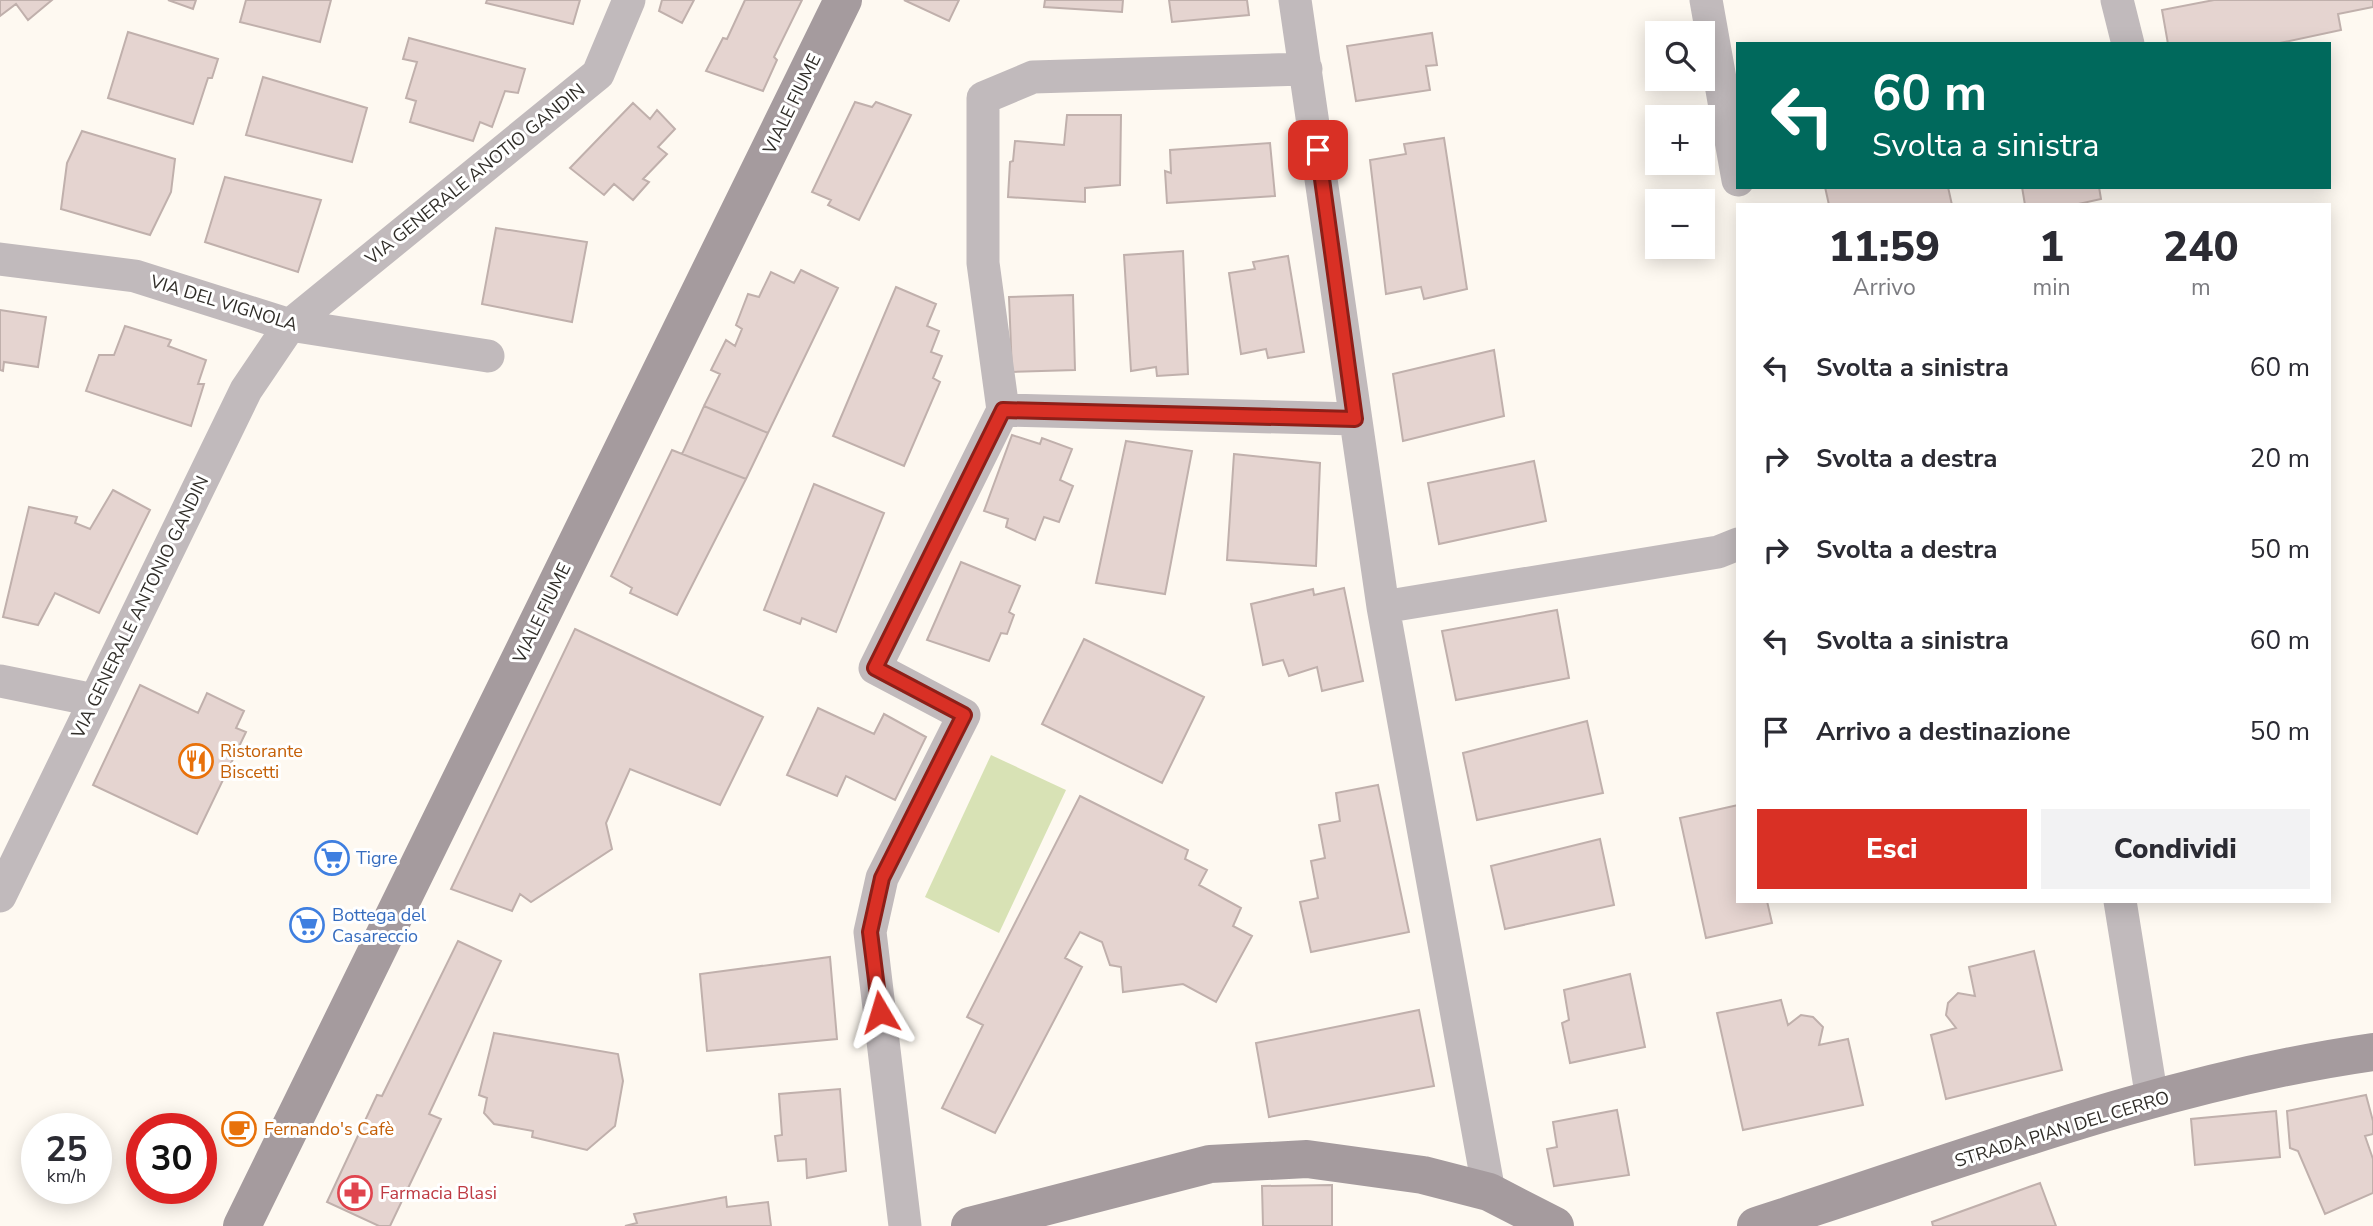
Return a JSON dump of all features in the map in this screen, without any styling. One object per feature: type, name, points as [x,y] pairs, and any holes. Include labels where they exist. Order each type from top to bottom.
[{"type":"main road","name":"VIALE FIUME","points":[[242,1226],[843,0]]},
{"type":"main road","name":"STRADA PIAN DEL CERRO","points":[[1756,1226],[2152,1099],[2329,1058],[2373,1052]]},
{"type":"main road","points":[[971,1226],[1210,1164],[1259,1159],[1307,1159],[1423,1175],[1489,1192],[1555,1226]]},
{"type":"street","name":"VIA GENERALE ANOTIO GANDIN","points":[[290,325],[598,74],[629,0]]},
{"type":"street","points":[[1295,0],[1384,607],[1489,1192]]},
{"type":"street","points":[[1706,0],[1736,169]]},
{"type":"street","points":[[2117,0],[2128,42]]},
{"type":"street","points":[[905,1226],[870,932],[882,878],[964,715],[875,668],[1003,410],[983,263],[983,98],[1033,77],[1306,69]]},
{"type":"street","name":"VIA DEL VIGNOLA","points":[[0,259],[135,276],[290,325],[488,356]]},
{"type":"street","name":"VIA GENERALE ANTONIO GANDIN","points":[[0,896],[246,390],[290,325]]},
{"type":"street","points":[[1003,410],[1355,419]]},
{"type":"street","points":[[1384,607],[1718,552],[1736,545]]},
{"type":"street","points":[[0,681],[94,700]]},
{"type":"street","points":[[2120,903],[2152,1099]]},
{"type":"green space","points":[[991,755],[1066,790],[999,933],[925,897]]},
{"type":"building","points":[[0,0],[52,0],[28,20],[16,4],[0,16]]},
{"type":"building","points":[[168,0],[196,0],[193,9]]},
{"type":"building","points":[[246,0],[331,0],[320,42],[240,22]]},
{"type":"building","points":[[487,0],[580,0],[573,24],[486,3]]},
{"type":"building","points":[[662,0],[694,0],[682,23],[659,11]]},
{"type":"building","points":[[745,0],[802,0],[774,57],[777,60],[763,91],[706,71],[723,38],[727,39]]},
{"type":"building","points":[[904,0],[959,0],[949,21]]},
{"type":"building","points":[[1045,0],[1123,0],[1122,12],[1044,7]]},
{"type":"building","points":[[1169,0],[1247,0],[1249,15],[1172,22]]},
{"type":"building","points":[[2214,0],[2373,0],[2373,7],[2338,14],[2341,30],[2284,42],[2168,42],[2162,10]]},
{"type":"building","points":[[128,32],[218,59],[212,78],[208,78],[193,124],[108,98]]},
{"type":"building","points":[[1432,33],[1437,65],[1426,66],[1430,90],[1356,101],[1347,46]]},
{"type":"building","points":[[409,38],[525,69],[518,93],[505,91],[492,127],[480,122],[473,141],[410,122],[416,101],[406,98],[417,62],[403,59]]},
{"type":"building","points":[[263,77],[367,108],[352,162],[246,135]]},
{"type":"building","points":[[855,102],[872,107],[876,102],[911,115],[859,220],[828,205],[831,200],[812,192]]},
{"type":"building","points":[[633,103],[650,119],[657,110],[675,129],[658,147],[667,154],[643,179],[649,182],[633,200],[614,184],[604,195],[570,168]]},
{"type":"building","points":[[1067,115],[1121,115],[1120,185],[1085,188],[1085,202],[1008,197],[1010,162],[1013,161],[1015,141],[1064,145]]},
{"type":"building","points":[[82,131],[175,159],[171,192],[150,235],[61,209],[67,163]]},
{"type":"building","points":[[1444,138],[1467,289],[1424,299],[1421,287],[1386,294],[1370,160],[1406,154],[1404,144]]},
{"type":"building","points":[[1270,143],[1275,196],[1167,203],[1165,171],[1171,173],[1170,150]]},
{"type":"building","points":[[225,177],[321,200],[298,272],[205,242]]},
{"type":"building","points":[[1825,189],[1948,189],[1952,203],[1829,203]]},
{"type":"building","points":[[2022,189],[2099,189],[2101,199],[2083,203],[2025,203]]},
{"type":"building","points":[[496,228],[587,242],[572,322],[482,304]]},
{"type":"building","points":[[1183,251],[1188,374],[1157,376],[1156,367],[1131,371],[1124,255]]},
{"type":"building","points":[[1288,256],[1304,352],[1268,358],[1266,349],[1241,354],[1229,273],[1255,269],[1253,262]]},
{"type":"building","points":[[801,270],[838,288],[768,433],[704,406],[720,374],[711,370],[726,340],[735,346],[742,329],[736,325],[748,294],[759,297],[771,272],[794,283]]},
{"type":"building","points":[[896,287],[936,304],[927,326],[939,331],[931,352],[942,356],[933,378],[940,382],[904,466],[833,436]]},
{"type":"building","points":[[1073,295],[1075,370],[1012,372],[1009,297]]},
{"type":"building","points":[[0,310],[46,317],[38,367],[4,362],[3,371],[0,370]]},
{"type":"building","points":[[125,326],[171,340],[168,346],[206,360],[198,384],[204,384],[191,426],[86,391],[99,355],[114,355]]},
{"type":"building","points":[[1494,350],[1504,416],[1403,441],[1393,374]]},
{"type":"building","points":[[704,406],[768,433],[746,479],[682,454]]},
{"type":"building","points":[[1012,435],[1040,444],[1042,438],[1072,449],[1060,480],[1073,486],[1059,522],[1044,517],[1035,540],[1006,527],[1008,519],[984,511]]},
{"type":"building","points":[[1126,441],[1192,451],[1165,594],[1096,583]]},
{"type":"building","points":[[672,450],[746,479],[677,615],[630,593],[632,588],[611,576]]},
{"type":"building","points":[[1234,454],[1320,463],[1316,566],[1227,560]]},
{"type":"building","points":[[1534,461],[1546,521],[1439,544],[1428,483]]},
{"type":"building","points":[[814,484],[884,513],[836,632],[802,618],[800,624],[764,610]]},
{"type":"building","points":[[113,490],[150,510],[99,613],[55,593],[38,625],[3,617],[29,507],[77,517],[75,523],[90,529]]},
{"type":"building","points":[[961,562],[1020,586],[1009,612],[1014,615],[1007,634],[1001,633],[989,661],[927,640]]},
{"type":"building","points":[[1344,588],[1363,681],[1322,691],[1317,667],[1289,676],[1283,660],[1263,665],[1251,604],[1313,589],[1314,595]]},
{"type":"building","points":[[1557,610],[1569,678],[1456,700],[1442,631]]},
{"type":"building","points":[[575,629],[763,717],[720,805],[630,769],[606,823],[612,849],[531,902],[520,894],[512,911],[451,889]]},
{"type":"building","points":[[1084,639],[1204,697],[1162,783],[1042,724]]},
{"type":"building","points":[[140,685],[198,713],[207,693],[244,711],[236,728],[246,732],[197,834],[93,785]]},
{"type":"building","points":[[818,708],[874,734],[884,714],[926,737],[895,800],[846,776],[837,796],[787,775]]},
{"type":"building","points":[[1587,721],[1603,793],[1477,820],[1463,753]]},
{"type":"building","points":[[1378,785],[1409,932],[1311,952],[1300,902],[1318,898],[1311,861],[1325,858],[1319,825],[1340,821],[1336,793]]},
{"type":"building","points":[[1080,796],[1188,850],[1185,859],[1207,870],[1199,885],[1241,908],[1233,926],[1252,936],[1216,1002],[1183,984],[1123,992],[1121,967],[1110,965],[1102,942],[1080,932],[1065,958],[1082,967],[995,1133],[942,1108],[983,1025],[967,1017]]},
{"type":"building","points":[[1736,805],[1736,903],[1767,903],[1772,923],[1706,938],[1680,818]]},
{"type":"building","points":[[1600,839],[1614,905],[1505,929],[1491,866]]},
{"type":"building","points":[[458,941],[501,961],[429,1114],[441,1119],[390,1226],[379,1226],[327,1202],[377,1095],[382,1096]]},
{"type":"building","points":[[2034,951],[2062,1070],[1946,1099],[1931,1035],[1956,1028],[1946,1015],[1948,1003],[1958,993],[1975,996],[1969,967]]},
{"type":"building","points":[[830,957],[837,1039],[707,1051],[700,974]]},
{"type":"building","points":[[1630,974],[1645,1047],[1570,1063],[1562,1023],[1569,1020],[1564,990]]},
{"type":"building","points":[[1781,1000],[1788,1025],[1801,1015],[1813,1017],[1823,1027],[1819,1045],[1848,1039],[1863,1105],[1743,1130],[1717,1013]]},
{"type":"building","points":[[1419,1010],[1434,1086],[1269,1117],[1256,1043]]},
{"type":"building","points":[[494,1033],[618,1054],[623,1081],[615,1126],[587,1150],[532,1137],[533,1131],[494,1124],[484,1113],[487,1098],[479,1095]]},
{"type":"building","points":[[840,1089],[846,1171],[807,1178],[806,1159],[778,1161],[775,1136],[782,1135],[779,1094]]},
{"type":"building","points":[[2366,1095],[2373,1121],[2373,1134],[2365,1136],[2373,1159],[2373,1193],[2325,1214],[2298,1151],[2290,1148],[2287,1111]]},
{"type":"building","points":[[1617,1110],[1629,1175],[1554,1186],[1547,1149],[1557,1147],[1553,1122]]},
{"type":"building","points":[[2276,1111],[2280,1157],[2195,1165],[2191,1119]]},
{"type":"building","points":[[2040,1183],[2056,1226],[1933,1226],[1932,1222]]},
{"type":"building","points":[[1332,1185],[1332,1226],[1263,1226],[1262,1186]]},
{"type":"building","points":[[726,1197],[727,1207],[768,1202],[771,1226],[625,1226],[637,1223],[634,1214]]},
{"type":"place","name":"Ristorante Biscetti","points":[[196,761]]},
{"type":"place","name":"Tigre","points":[[332,858]]},
{"type":"place","name":"Bottega del Casareccio","points":[[307,925]]},
{"type":"place","name":"Fernando's Cafè","points":[[239,1129]]},
{"type":"place","name":"Farmacia Blasi","points":[[355,1193]]},
{"type":"route","points":[[880,1012],[870,932],[882,878],[964,715],[875,668],[1003,410],[1355,419],[1318,150]]}]
